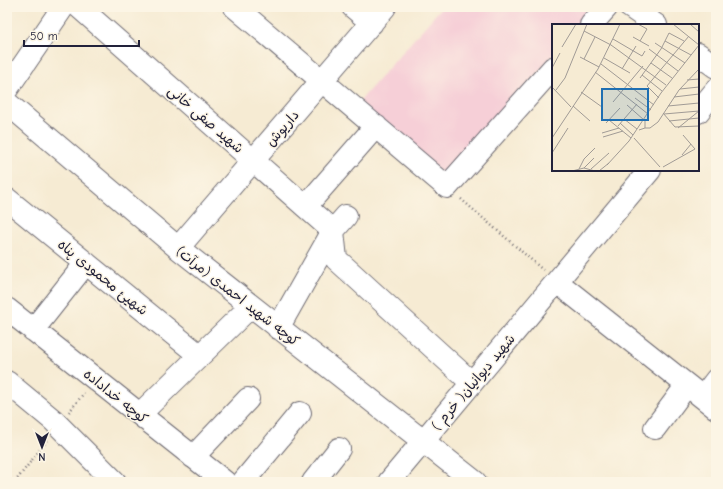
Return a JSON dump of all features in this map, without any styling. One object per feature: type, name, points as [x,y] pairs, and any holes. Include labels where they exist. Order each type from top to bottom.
[{"type":"street","name":"شهید صفی خانی","points":[[79,7],[306,206],[340,223]]},
{"type":"street","points":[[235,7],[447,187],[552,69]]},
{"type":"street","points":[[353,7],[378,15]]},
{"type":"street","points":[[592,24],[607,7]]},
{"type":"street","points":[[630,7],[655,24]]},
{"type":"street","points":[[7,89],[58,11]]},
{"type":"street","name":"داریوش","points":[[178,248],[378,15]]},
{"type":"street","points":[[699,55],[716,66]]},
{"type":"street","points":[[699,111],[716,90]]},
{"type":"street","name":"کوچه شهید احمدی (مرآت)","points":[[7,103],[178,248],[475,482]]},
{"type":"street","points":[[306,206],[376,126]]},
{"type":"street","name":"شهید دیوانیان( خرم )","points":[[389,482],[649,171]]},
{"type":"street","name":"شهیئ محمودی پناه","points":[[7,199],[199,355]]},
{"type":"street","points":[[278,328],[340,223]]},
{"type":"street","points":[[340,223],[336,259],[472,383]]},
{"type":"street","points":[[33,330],[86,263]]},
{"type":"street","points":[[557,282],[702,397]]},
{"type":"street","points":[[140,414],[251,306]]},
{"type":"street","name":"کوچه خداداده","points":[[7,309],[140,414],[218,480]]},
{"type":"street","points":[[655,428],[702,397],[716,380]]},
{"type":"street","points":[[7,382],[53,420],[115,482]]},
{"type":"street","points":[[192,457],[248,399]]},
{"type":"street","points":[[243,482],[300,413]]},
{"type":"street","points":[[313,482],[339,449]]},
{"type":"path","points":[[447,187],[557,282]]},
{"type":"shaded area","points":[[442,7],[596,7],[581,24],[552,24],[552,57],[446,178],[359,102]]}]
